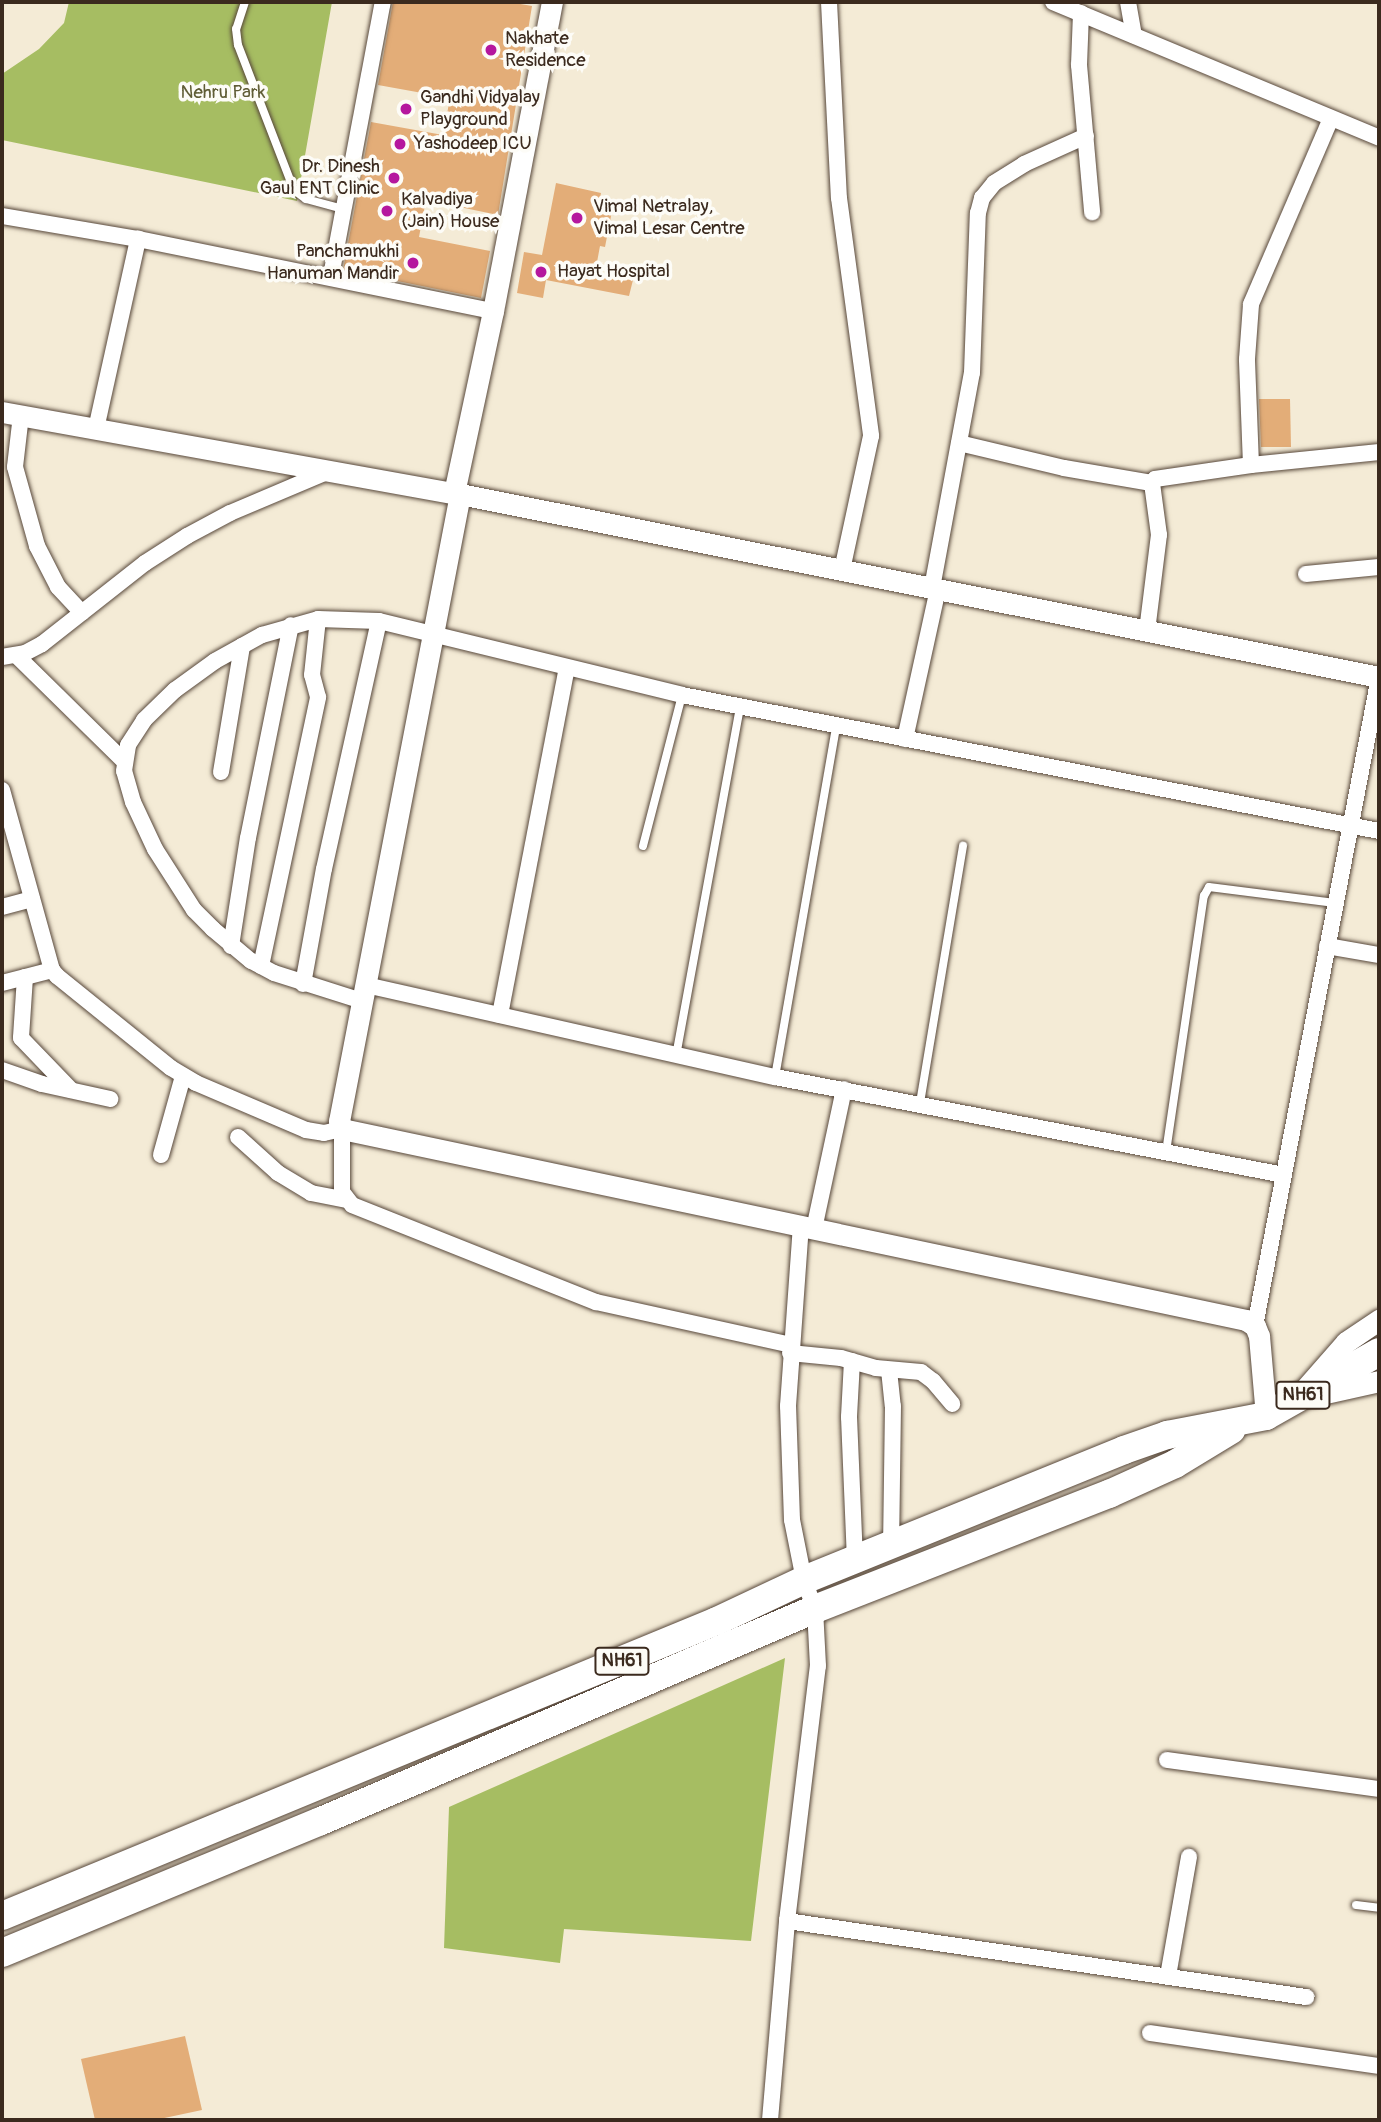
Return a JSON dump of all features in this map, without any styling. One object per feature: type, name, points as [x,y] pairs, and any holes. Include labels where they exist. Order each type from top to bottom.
[{"type":"highway","name":"NH61","points":[[2,1953],[308,1826],[815,1609],[1109,1494],[1175,1464],[1296,1398],[1372,1366]]},
{"type":"highway","name":"NH61","points":[[2,1916],[718,1621],[804,1580],[1167,1435],[1256,1419]]},
{"type":"street","points":[[331,276],[383,2]]},
{"type":"street","points":[[552,2],[339,1121],[342,1129],[342,1192],[352,1205],[596,1302],[790,1349],[889,1370],[926,1374],[952,1404]]},
{"type":"street","points":[[829,2],[839,198],[871,436],[842,570]]},
{"type":"street","points":[[1053,2],[1379,138]]},
{"type":"street","points":[[1128,2],[1134,35]]},
{"type":"street","points":[[1081,13],[1079,65],[1092,212]]},
{"type":"street","points":[[1251,465],[1247,359],[1251,304],[1331,118]]},
{"type":"street","points":[[905,739],[935,589],[972,373],[978,213],[982,198],[994,183],[1024,164],[1086,136]]},
{"type":"street","points":[[2,216],[331,276],[494,311]]},
{"type":"street","points":[[96,429],[138,239]]},
{"type":"street","points":[[82,613],[58,587],[37,547],[15,467],[11,414],[457,494],[1379,677],[1255,1326],[1259,1336],[1256,1419]]},
{"type":"street","points":[[959,443],[1064,468],[1152,484]]},
{"type":"street","points":[[1147,631],[1159,536],[1152,484],[1159,476],[1379,452]]},
{"type":"street","points":[[124,761],[9,656],[42,644],[145,563],[187,536],[230,513],[329,471]]},
{"type":"street","points":[[1306,574],[1379,567]]},
{"type":"street","points":[[261,966],[318,697],[312,675],[318,619]]},
{"type":"street","points":[[1284,1175],[775,1077],[500,1015],[303,984],[261,966],[231,946],[194,909],[155,849],[133,802],[124,761],[128,745],[152,712],[175,690],[242,646],[291,625],[318,619],[379,621],[682,695],[1379,831]]},
{"type":"street","points":[[303,984],[324,869],[379,621]]},
{"type":"street","points":[[231,946],[248,838],[291,625]]},
{"type":"street","points":[[221,772],[242,646]]},
{"type":"street","points":[[500,1015],[567,668]]},
{"type":"street","points":[[2,790],[52,970],[183,1076],[306,1130],[324,1133],[342,1129],[1246,1320],[1255,1326]]},
{"type":"street","points":[[2,907],[32,899]]},
{"type":"street","points":[[1327,946],[1379,955]]},
{"type":"street","points":[[2,983],[52,970]]},
{"type":"street","points":[[24,977],[21,1038],[71,1090]]},
{"type":"street","points":[[2,1070],[110,1099]]},
{"type":"street","points":[[161,1155],[183,1076]]},
{"type":"street","points":[[769,2120],[787,1921],[818,1666],[815,1609],[804,1580],[792,1520],[788,1406],[790,1349],[807,1227],[844,1089]]},
{"type":"street","points":[[238,1137],[278,1173],[310,1193],[346,1200]]},
{"type":"street","points":[[1296,1398],[1346,1342],[1379,1320]]},
{"type":"street","points":[[852,1361],[849,1417],[855,1559]]},
{"type":"street","points":[[889,1370],[893,1406],[891,1545]]},
{"type":"street","points":[[1167,1760],[1379,1789]]},
{"type":"street","points":[[1168,1976],[1189,1857]]},
{"type":"street","points":[[787,1921],[1306,1997]]},
{"type":"street","points":[[1150,2034],[1379,2066]]},
{"type":"lane","points":[[245,2],[236,29],[238,45],[294,190],[306,199],[344,209]]},
{"type":"lane","points":[[643,846],[682,695]]},
{"type":"lane","points":[[676,1056],[740,707]]},
{"type":"lane","points":[[775,1077],[836,726]]},
{"type":"lane","points":[[920,1103],[963,846]]},
{"type":"lane","points":[[1166,1152],[1205,896],[1209,887],[1335,903]]},
{"type":"lane","points":[[1356,1905],[1379,1908]]},
{"type":"green space","name":"Nehru Park","points":[[69,2],[332,2],[297,201],[2,140],[2,74],[39,49],[64,23]]},
{"type":"green space","points":[[785,1658],[751,1941],[564,1929],[560,1963],[444,1948],[449,1807]]},
{"type":"building","points":[[393,2],[509,2],[532,6],[498,215],[426,200],[419,237],[490,251],[481,298],[343,270],[371,122],[443,135],[450,98],[378,85]]},
{"type":"building","points":[[556,183],[601,193],[599,203],[613,206],[605,247],[600,246],[595,273],[633,280],[629,296],[546,280],[543,298],[517,293],[524,252],[542,255]]},
{"type":"building","points":[[1259,399],[1290,399],[1291,447],[1261,447]]},
{"type":"building","points":[[185,2036],[202,2110],[155,2120],[95,2120],[81,2059]]},
{"type":"place","name":"Nakhate Residence","points":[[491,50]]},
{"type":"place","name":"Gandhi Vidyalay Playground","points":[[406,109]]},
{"type":"place","name":"Yashodeep ICU","points":[[400,144]]},
{"type":"place","name":"Dr. Dinesh Gaul ENT Clinic","points":[[394,178]]},
{"type":"place","name":"Kalvadiya (Jain) House","points":[[387,211]]},
{"type":"place","name":"Vimal Netralay, Vimal Lesar Centre","points":[[577,218]]},
{"type":"place","name":"Panchamukhi Hanuman Mandir","points":[[413,263]]},
{"type":"place","name":"Hayat Hospital","points":[[541,272]]}]
